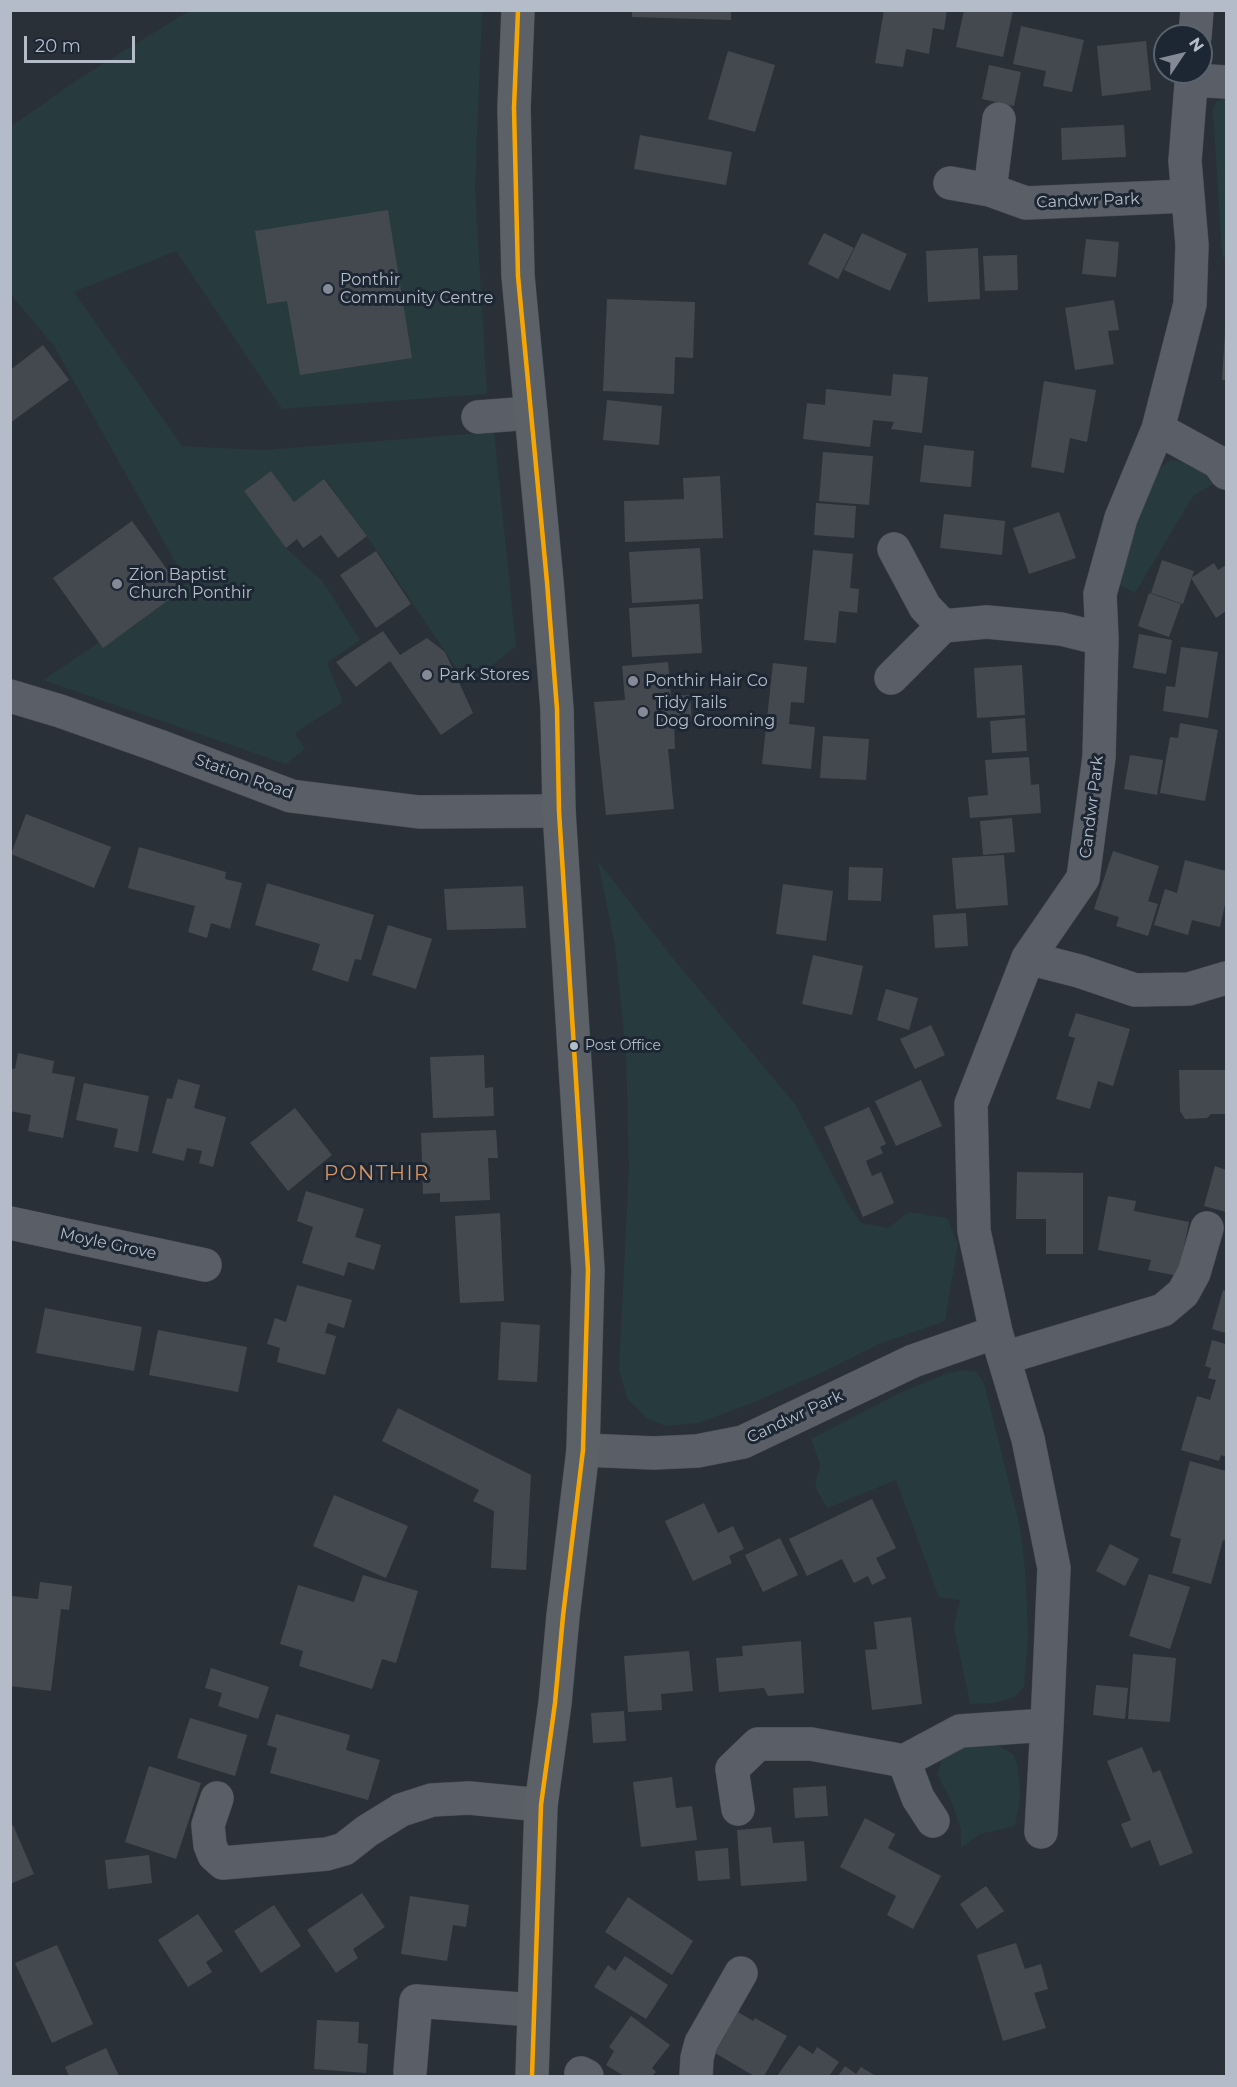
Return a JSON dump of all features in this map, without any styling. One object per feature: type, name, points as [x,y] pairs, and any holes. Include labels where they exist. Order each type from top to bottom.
[{"type":"main road","points":[[518,10],[514,108],[518,276],[557,709],[559,810],[588,1270],[583,1450],[555,1702],[541,1805],[532,2076]]},
{"type":"street","name":"Candwr Park","points":[[1041,1832],[1054,1568],[1028,1439],[1000,1345],[974,1231],[970,1104],[1028,958],[1083,878],[1099,757],[1102,639],[1100,594],[1121,518],[1158,429],[1190,304],[1192,245],[1185,161],[1191,84]]},
{"type":"street","points":[[990,190],[999,119]]},
{"type":"street","name":"Candwr Park","points":[[950,183],[990,190],[1026,203],[1187,196]]},
{"type":"street","points":[[478,417],[531,413]]},
{"type":"street","points":[[1158,429],[1218,462],[1227,472]]},
{"type":"street","points":[[894,549],[925,607],[943,626]]},
{"type":"street","points":[[891,678],[943,626],[987,622],[1061,629],[1102,639]]},
{"type":"street","name":"Station Road","points":[[10,696],[148,742],[291,796],[419,812],[559,810]]},
{"type":"street","points":[[1028,958],[1080,971],[1135,990],[1189,989],[1227,978]]},
{"type":"street","name":"Moyle Grove","points":[[10,1223],[206,1265]]},
{"type":"street","points":[[1000,1345],[1163,1310],[1184,1293],[1194,1273],[1207,1228]]},
{"type":"street","name":"Candwr Park","points":[[583,1450],[654,1453],[697,1451],[743,1442],[913,1361],[1000,1345]]},
{"type":"street","points":[[738,1809],[732,1769],[758,1744],[811,1744],[904,1761],[960,1731],[1047,1725]]},
{"type":"street","points":[[904,1761],[918,1798],[933,1821]]},
{"type":"street","points":[[217,1798],[208,1825],[210,1845],[214,1855],[223,1863],[327,1854],[344,1849],[367,1831],[401,1810],[432,1800],[469,1798],[541,1805]]},
{"type":"street","points":[[696,2076],[697,2058],[702,2043],[741,1973]]},
{"type":"street","points":[[410,2072],[416,2001],[533,2010]]},
{"type":"green space","points":[[189,11],[482,11],[475,188],[487,394],[282,409],[176,251],[74,292],[182,446],[263,450],[494,432],[516,646],[468,685],[367,536],[325,479],[294,502],[271,471],[244,491],[286,548],[323,582],[360,640],[327,663],[343,702],[295,733],[305,749],[286,764],[43,680],[187,583],[54,346],[11,295],[10,127],[80,78]]},
{"type":"green space","points":[[1226,98],[1226,257],[1222,257],[1213,110],[1216,102]]},
{"type":"green space","points":[[1171,460],[1187,463],[1205,474],[1213,484],[1193,496],[1135,593],[1118,584],[1125,540],[1156,471]]},
{"type":"green space","points":[[598,861],[672,957],[795,1104],[847,1202],[861,1223],[888,1228],[909,1212],[947,1218],[958,1244],[945,1321],[879,1344],[821,1373],[750,1404],[698,1423],[666,1426],[646,1418],[627,1398],[619,1369],[629,1168],[626,1055],[615,946]]},
{"type":"green space","points":[[964,1370],[976,1372],[984,1383],[1020,1527],[1025,1568],[1028,1635],[1024,1687],[1014,1697],[995,1703],[970,1704],[954,1627],[960,1600],[939,1597],[896,1480],[827,1508],[815,1487],[820,1464],[811,1439],[902,1392],[945,1374]]},
{"type":"green space","points":[[965,1746],[999,1746],[1013,1754],[1018,1767],[1020,1798],[1015,1826],[980,1834],[961,1848],[961,1829],[951,1800],[937,1774],[942,1760]]},
{"type":"building","points":[[632,10],[731,10],[731,20],[632,17]]},
{"type":"building","points":[[884,10],[947,10],[944,30],[933,28],[929,54],[906,49],[903,67],[875,63]]},
{"type":"building","points":[[964,10],[1013,11],[1003,57],[956,47]]},
{"type":"building","points":[[1021,26],[1084,40],[1072,92],[1043,86],[1046,71],[1013,64]]},
{"type":"building","points":[[1146,41],[1151,90],[1102,96],[1097,46]]},
{"type":"building","points":[[728,51],[775,65],[755,132],[708,119]]},
{"type":"building","points":[[989,65],[1021,72],[1014,106],[982,99]]},
{"type":"building","points":[[1124,125],[1126,157],[1062,160],[1061,128]]},
{"type":"building","points":[[640,135],[732,152],[726,185],[634,169]]},
{"type":"building","points":[[388,210],[412,358],[300,375],[287,301],[267,304],[255,231]]},
{"type":"building","points":[[824,233],[854,248],[838,279],[808,264]]},
{"type":"building","points":[[862,233],[907,254],[890,291],[844,270]]},
{"type":"building","points":[[1086,239],[1119,242],[1116,277],[1082,274]]},
{"type":"building","points":[[978,248],[980,299],[928,302],[926,251]]},
{"type":"building","points":[[1017,255],[1018,290],[985,291],[983,256]]},
{"type":"building","points":[[607,299],[695,302],[693,358],[675,357],[674,394],[603,391]]},
{"type":"building","points":[[1114,300],[1119,330],[1108,331],[1114,364],[1075,370],[1065,308]]},
{"type":"building","points":[[1225,332],[1226,380],[1222,380]]},
{"type":"building","points":[[43,345],[69,380],[10,423],[10,370]]},
{"type":"building","points":[[893,374],[928,377],[922,433],[891,429],[894,422],[873,420],[870,447],[803,439],[807,403],[825,405],[826,389],[891,396]]},
{"type":"building","points":[[1044,381],[1096,390],[1087,442],[1070,438],[1064,473],[1031,467]]},
{"type":"building","points":[[607,400],[662,406],[659,445],[603,440]]},
{"type":"building","points":[[924,445],[974,451],[971,487],[920,482]]},
{"type":"building","points":[[823,452],[873,456],[869,505],[819,501]]},
{"type":"building","points":[[271,471],[294,502],[324,479],[367,536],[338,558],[321,535],[303,548],[297,539],[286,548],[244,491]]},
{"type":"building","points":[[720,476],[723,538],[625,542],[624,501],[684,499],[683,478]]},
{"type":"building","points":[[816,503],[856,506],[854,538],[814,535]]},
{"type":"building","points":[[1059,512],[1076,558],[1029,574],[1013,528]]},
{"type":"building","points":[[944,514],[1005,521],[1002,555],[940,548]]},
{"type":"building","name":"Zion Baptist Church Ponthir","points":[[132,521],[182,590],[103,648],[53,578]]},
{"type":"building","points":[[700,548],[703,599],[632,603],[629,552]]},
{"type":"building","points":[[813,550],[853,554],[850,588],[859,589],[857,613],[839,611],[836,643],[804,640]]},
{"type":"building","points":[[376,551],[411,604],[376,628],[340,575]]},
{"type":"building","points":[[1162,560],[1194,571],[1183,604],[1151,593]]},
{"type":"building","points":[[1214,563],[1218,570],[1226,565],[1226,611],[1216,618],[1191,578]]},
{"type":"building","points":[[1149,593],[1181,604],[1169,637],[1138,626]]},
{"type":"building","points":[[699,604],[702,653],[632,657],[629,608]]},
{"type":"building","name":"Park Stores","points":[[383,631],[400,655],[427,638],[445,652],[473,713],[441,735],[390,661],[356,687],[336,662]]},
{"type":"building","points":[[1139,634],[1172,640],[1166,674],[1133,668]]},
{"type":"building","points":[[1181,647],[1218,652],[1208,718],[1163,711],[1166,686],[1175,687]]},
{"type":"building","points":[[668,662],[671,696],[690,695],[692,722],[674,723],[675,749],[668,749],[674,809],[606,815],[594,702],[625,700],[622,666]]},
{"type":"building","points":[[773,663],[807,667],[804,703],[791,702],[789,724],[815,727],[811,769],[762,764]]},
{"type":"building","points":[[1022,665],[1025,715],[977,718],[974,668]]},
{"type":"building","points":[[1025,718],[1027,751],[992,753],[990,721]]},
{"type":"building","points":[[1180,723],[1218,730],[1205,801],[1160,793],[1170,737],[1178,738]]},
{"type":"building","points":[[823,736],[869,739],[866,780],[820,778]]},
{"type":"building","points":[[1130,755],[1163,760],[1157,795],[1124,789]]},
{"type":"building","points":[[1029,757],[1031,785],[1039,784],[1041,813],[970,818],[968,797],[988,795],[985,760]]},
{"type":"building","points":[[26,814],[111,847],[94,888],[11,854]]},
{"type":"building","points":[[1012,818],[1015,852],[983,855],[980,821]]},
{"type":"building","points":[[139,847],[226,872],[225,879],[242,883],[230,929],[211,923],[207,938],[188,932],[195,906],[128,888]]},
{"type":"building","points":[[1113,851],[1159,866],[1148,901],[1158,904],[1148,936],[1116,926],[1119,917],[1094,909]]},
{"type":"building","points":[[1004,855],[1008,905],[956,909],[952,858]]},
{"type":"building","points":[[1185,860],[1226,871],[1226,900],[1220,927],[1192,920],[1188,935],[1154,925],[1165,889],[1177,893]]},
{"type":"building","points":[[849,867],[883,868],[881,901],[848,900]]},
{"type":"building","points":[[267,883],[374,915],[361,960],[355,959],[348,982],[312,970],[320,944],[255,925]]},
{"type":"building","points":[[783,884],[833,891],[826,941],[776,934]]},
{"type":"building","points":[[523,886],[526,928],[447,930],[444,889]]},
{"type":"building","points":[[966,913],[968,946],[935,948],[933,915]]},
{"type":"building","points":[[388,925],[432,939],[416,989],[372,975]]},
{"type":"building","points":[[813,955],[863,966],[852,1015],[802,1004]]},
{"type":"building","points":[[886,989],[918,998],[909,1030],[877,1020]]},
{"type":"building","points":[[1076,1013],[1130,1029],[1113,1086],[1098,1081],[1090,1109],[1056,1099],[1075,1038],[1068,1036]]},
{"type":"building","points":[[931,1025],[945,1055],[915,1069],[900,1039]]},
{"type":"building","points":[[18,1053],[54,1061],[52,1073],[75,1077],[63,1138],[28,1131],[31,1115],[10,1111],[10,1068],[15,1069]]},
{"type":"building","points":[[484,1055],[485,1088],[493,1087],[494,1116],[433,1118],[430,1057]]},
{"type":"building","points":[[1179,1070],[1226,1070],[1226,1114],[1211,1114],[1207,1118],[1185,1119],[1180,1111]]},
{"type":"building","points":[[178,1079],[200,1085],[194,1108],[226,1117],[213,1167],[199,1163],[202,1151],[187,1148],[184,1161],[152,1153],[167,1098],[172,1099]]},
{"type":"building","points":[[921,1080],[942,1126],[896,1146],[875,1101]]},
{"type":"building","points":[[84,1083],[149,1096],[138,1152],[114,1147],[118,1129],[76,1120]]},
{"type":"building","points":[[869,1107],[886,1144],[880,1147],[883,1153],[866,1161],[872,1176],[881,1172],[894,1203],[863,1217],[824,1127]]},
{"type":"building","points":[[295,1108],[332,1155],[288,1191],[250,1143]]},
{"type":"building","points":[[496,1130],[498,1158],[488,1158],[490,1200],[440,1202],[440,1193],[423,1194],[421,1133]]},
{"type":"building","points":[[1215,1166],[1226,1170],[1226,1212],[1204,1206]]},
{"type":"building","points":[[1017,1172],[1083,1173],[1083,1254],[1046,1254],[1046,1219],[1016,1219]]},
{"type":"building","points":[[306,1191],[364,1209],[355,1237],[381,1245],[374,1270],[348,1262],[344,1276],[302,1263],[313,1227],[297,1221]]},
{"type":"building","points":[[1108,1196],[1136,1201],[1134,1211],[1189,1222],[1178,1276],[1148,1270],[1151,1260],[1098,1250]]},
{"type":"building","points":[[500,1213],[504,1301],[460,1303],[455,1216]]},
{"type":"building","points":[[297,1285],[352,1300],[344,1328],[328,1323],[325,1333],[336,1336],[325,1375],[277,1362],[280,1348],[267,1344],[275,1318],[286,1322]]},
{"type":"building","points":[[1223,1290],[1226,1291],[1226,1333],[1212,1329]]},
{"type":"building","points":[[45,1308],[142,1327],[134,1371],[36,1353]]},
{"type":"building","points":[[501,1322],[540,1325],[537,1382],[498,1380]]},
{"type":"building","points":[[158,1330],[247,1347],[238,1392],[149,1375]]},
{"type":"building","points":[[1212,1340],[1226,1344],[1226,1457],[1221,1455],[1219,1461],[1181,1450],[1197,1396],[1210,1400],[1216,1380],[1208,1378],[1211,1368],[1205,1366]]},
{"type":"building","points":[[398,1408],[531,1475],[526,1570],[491,1568],[494,1511],[473,1501],[479,1490],[382,1441]]},
{"type":"building","points":[[1190,1461],[1226,1471],[1226,1541],[1223,1540],[1211,1584],[1172,1573],[1181,1539],[1170,1536]]},
{"type":"building","points":[[334,1495],[408,1526],[386,1578],[313,1546]]},
{"type":"building","points":[[872,1499],[896,1548],[876,1558],[886,1578],[872,1585],[868,1576],[854,1583],[842,1559],[807,1576],[789,1539]]},
{"type":"building","points":[[704,1503],[718,1533],[733,1526],[744,1549],[729,1556],[732,1563],[693,1581],[665,1521]]},
{"type":"building","points":[[780,1538],[798,1575],[763,1592],[745,1555]]},
{"type":"building","points":[[1110,1544],[1139,1559],[1125,1586],[1096,1571]]},
{"type":"building","points":[[1149,1574],[1190,1587],[1170,1649],[1129,1636]]},
{"type":"building","points":[[363,1575],[418,1591],[396,1663],[382,1659],[372,1689],[299,1666],[303,1651],[280,1644],[298,1585],[354,1602]]},
{"type":"building","points":[[40,1582],[72,1586],[69,1610],[61,1609],[51,1691],[10,1686],[12,1596],[38,1599]]},
{"type":"building","points":[[911,1617],[922,1704],[872,1710],[865,1650],[877,1649],[874,1622]]},
{"type":"building","points":[[801,1641],[804,1693],[768,1696],[764,1688],[719,1692],[716,1658],[743,1656],[742,1646]]},
{"type":"building","points":[[689,1651],[693,1691],[661,1694],[662,1710],[628,1712],[624,1656]]},
{"type":"building","points":[[1133,1654],[1176,1658],[1170,1722],[1128,1719]]},
{"type":"building","points":[[211,1668],[269,1687],[258,1719],[218,1706],[222,1693],[205,1688]]},
{"type":"building","points":[[1096,1685],[1128,1688],[1125,1719],[1093,1715]]},
{"type":"building","points":[[624,1711],[626,1741],[593,1743],[591,1713]]},
{"type":"building","points":[[276,1714],[350,1735],[346,1750],[380,1760],[368,1800],[270,1773],[277,1748],[267,1745]]},
{"type":"building","points":[[190,1718],[247,1735],[235,1776],[177,1758]]},
{"type":"building","points":[[1142,1747],[1153,1773],[1160,1770],[1193,1853],[1160,1866],[1150,1840],[1131,1848],[1121,1824],[1131,1820],[1107,1761]]},
{"type":"building","points":[[149,1766],[201,1783],[176,1859],[125,1842]]},
{"type":"building","points":[[672,1777],[676,1808],[692,1806],[697,1840],[641,1847],[633,1782]]},
{"type":"building","points":[[826,1786],[828,1816],[795,1818],[793,1788]]},
{"type":"building","points":[[865,1818],[895,1834],[888,1848],[941,1876],[913,1929],[887,1915],[896,1896],[840,1867]]},
{"type":"building","points":[[13,1825],[34,1874],[10,1884],[10,1827]]},
{"type":"building","points":[[771,1827],[773,1843],[804,1841],[807,1881],[741,1886],[737,1830]]},
{"type":"building","points":[[728,1848],[730,1879],[698,1881],[695,1851]]},
{"type":"building","points":[[149,1855],[152,1883],[108,1889],[105,1860]]},
{"type":"building","points":[[986,1886],[1004,1911],[977,1929],[960,1904]]},
{"type":"building","points":[[362,1893],[385,1927],[353,1949],[358,1958],[336,1973],[307,1930]]},
{"type":"building","points":[[410,1896],[469,1905],[466,1927],[453,1925],[447,1961],[401,1954]]},
{"type":"building","points":[[628,1897],[693,1941],[672,1975],[605,1932]]},
{"type":"building","points":[[274,1905],[301,1946],[261,1973],[234,1931]]},
{"type":"building","points":[[198,1914],[223,1951],[206,1962],[212,1972],[188,1987],[158,1940]]},
{"type":"building","points":[[1016,1943],[1025,1969],[1041,1964],[1048,1989],[1034,1993],[1046,2028],[1003,2041],[977,1955]]},
{"type":"building","points":[[57,1945],[93,2024],[52,2043],[15,1963]]},
{"type":"building","points":[[625,1956],[668,1985],[646,2019],[594,1987],[608,1965],[615,1971]]},
{"type":"building","points":[[738,2012],[753,2021],[755,2018],[787,2036],[764,2076],[754,2076],[715,2053]]},
{"type":"building","points":[[631,2016],[670,2045],[652,2068],[656,2072],[652,2076],[624,2076],[606,2065],[614,2051],[609,2047]]},
{"type":"building","points":[[317,2020],[359,2022],[358,2043],[368,2044],[366,2073],[314,2069]]},
{"type":"building","points":[[799,2045],[813,2054],[817,2047],[839,2062],[829,2076],[777,2076]]},
{"type":"building","points":[[106,2048],[119,2076],[69,2076],[65,2067]]},
{"type":"building","points":[[845,2066],[856,2074],[861,2067],[876,2076],[838,2076]]},
{"type":"transit line","points":[[518,10],[514,108],[518,276],[557,709],[559,811],[588,1270],[583,1450],[555,1703],[541,1805],[532,2076]]},
{"type":"place","name":"Ponthir Community Centre","points":[[328,289]]},
{"type":"place","name":"Zion Baptist Church Ponthir","points":[[117,584]]},
{"type":"place","name":"Park Stores","points":[[427,675]]},
{"type":"place","name":"Ponthir Hair Co","points":[[633,681]]},
{"type":"place","name":"Tidy Tails Dog Grooming","points":[[643,712]]},
{"type":"place","name":"Post Office","points":[[574,1046]]},
{"type":"district","name":"PONTHIR","points":[[377,1174]]}]
